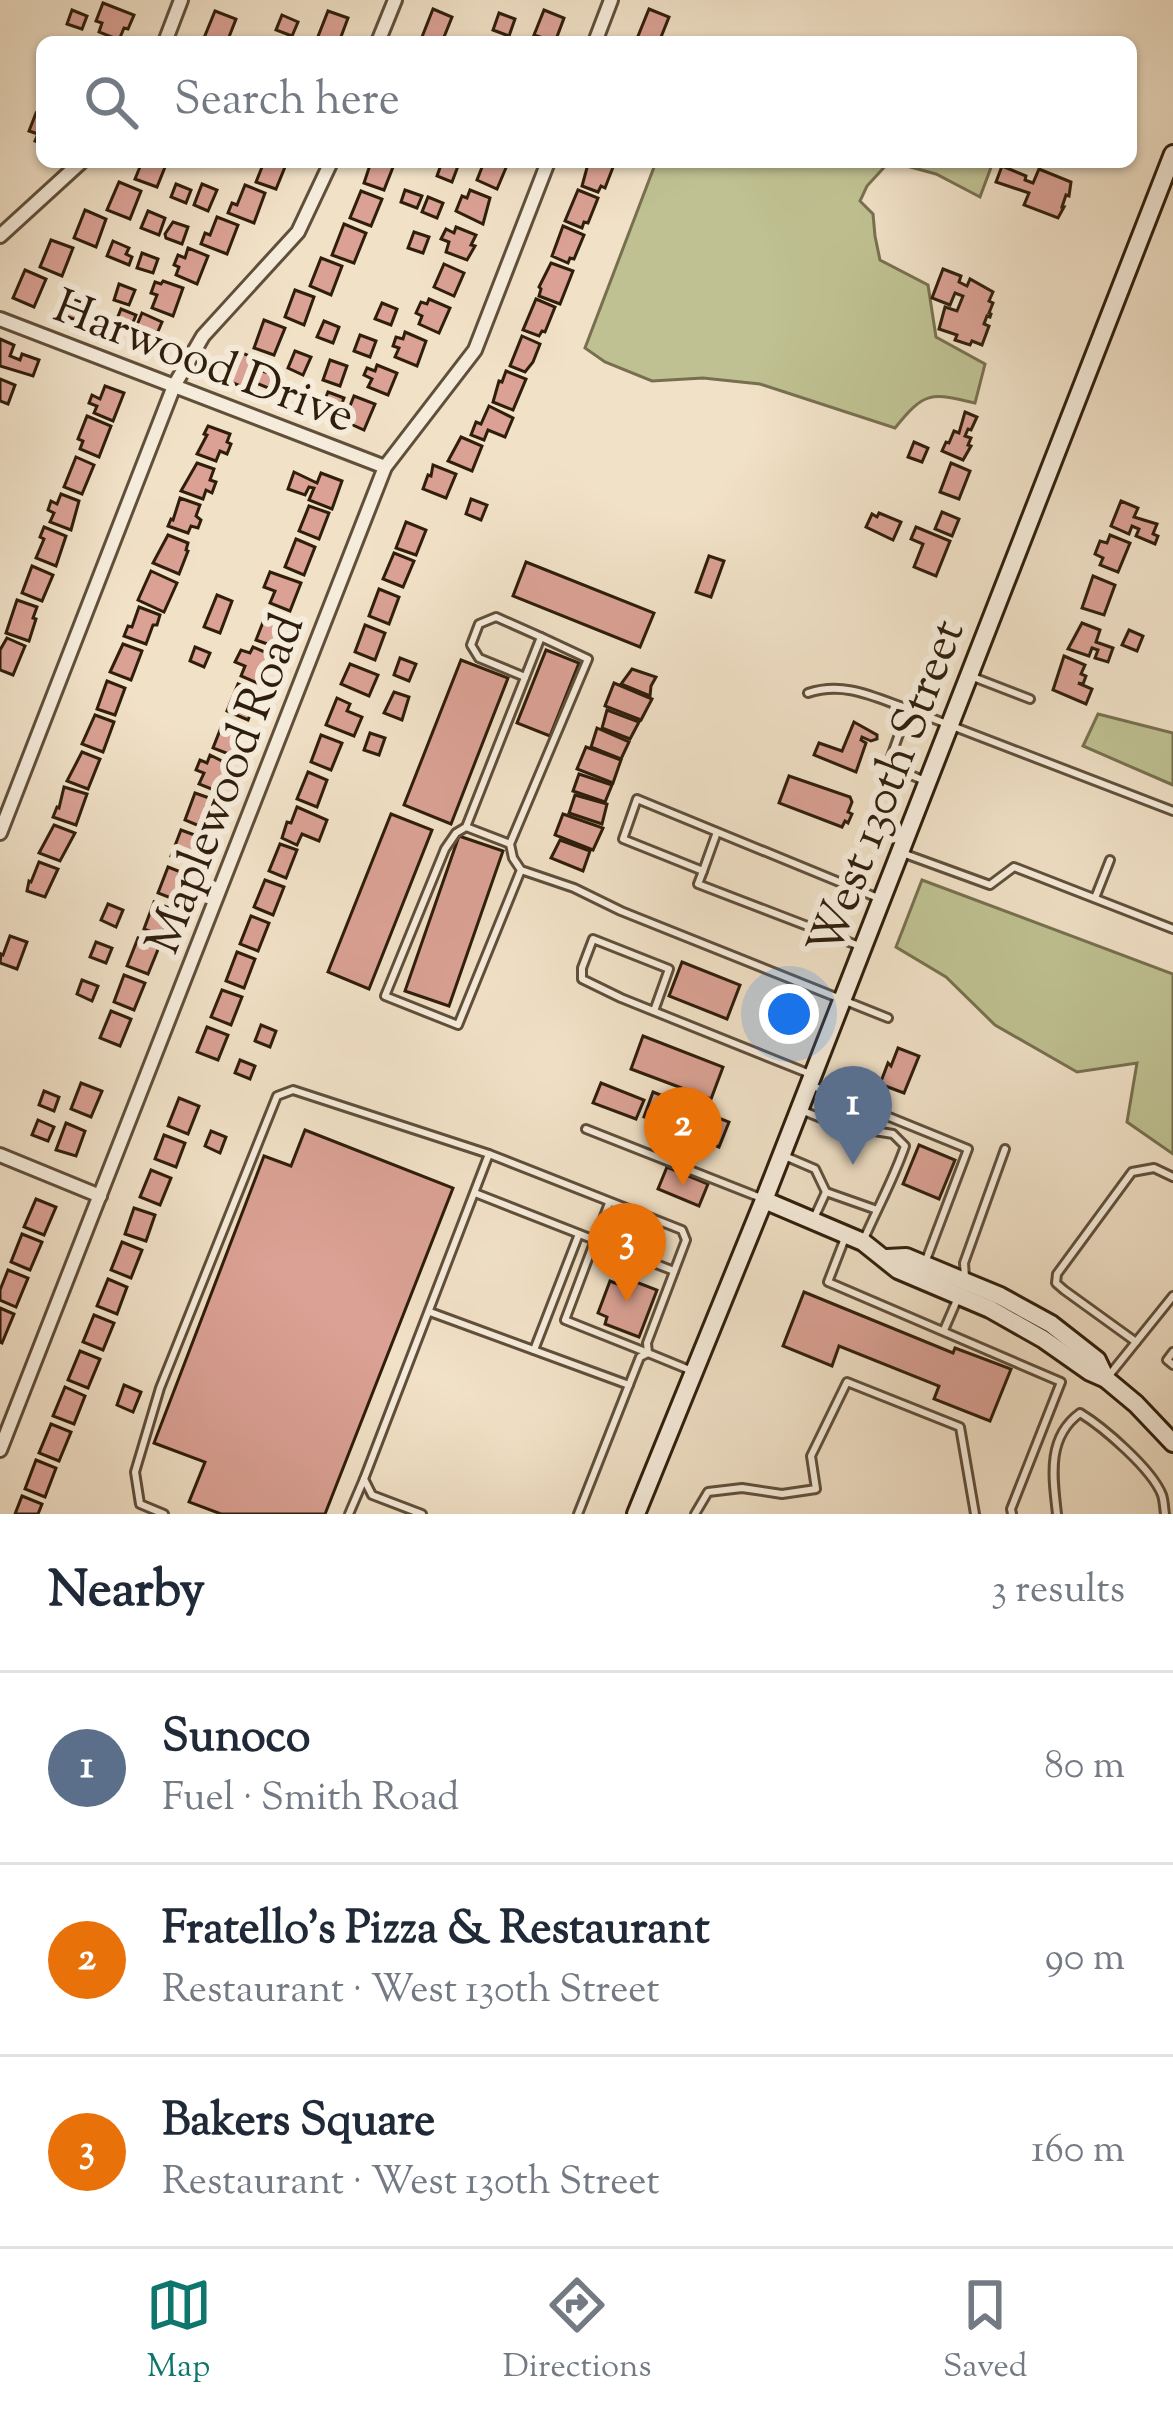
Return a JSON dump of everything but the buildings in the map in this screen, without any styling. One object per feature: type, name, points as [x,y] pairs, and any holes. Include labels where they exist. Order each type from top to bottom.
[{"type":"main road","name":"West 130th Street","points":[[636,1514],[800,1110],[1173,154]]},
{"type":"main road","points":[[764,1200],[854,1239],[898,1270],[962,1288]]},
{"type":"main road","points":[[886,1258],[906,1257],[925,1264],[1106,1379],[1173,1443]]},
{"type":"street","points":[[167,36],[181,0]]},
{"type":"street","points":[[380,36],[395,0]]},
{"type":"street","points":[[597,36],[611,0]]},
{"type":"street","points":[[0,236],[74,168]]},
{"type":"street","points":[[0,833],[174,386],[203,336],[298,232],[328,168]]},
{"type":"street","name":"Maplewood Road","points":[[0,1450],[385,466],[475,350],[546,168]]},
{"type":"street","name":"Harwood Drive","points":[[0,319],[385,466]]},
{"type":"street","points":[[0,1155],[100,1196]]},
{"type":"lane","points":[[526,677],[479,658],[471,645],[479,624],[496,617],[588,659],[510,844],[521,870],[888,1018]]},
{"type":"lane","points":[[521,870],[458,1025],[385,997],[445,849],[456,832],[466,827],[542,637]]},
{"type":"lane","points":[[969,676],[1030,699]]},
{"type":"lane","points":[[808,693],[850,688],[1173,811]]},
{"type":"lane","points":[[908,709],[888,765],[928,782]]},
{"type":"lane","points":[[703,872],[622,839],[637,799],[881,900]]},
{"type":"lane","points":[[466,827],[510,844]]},
{"type":"lane","points":[[718,832],[698,884],[863,947]]},
{"type":"lane","points":[[899,852],[990,885],[1014,867],[1173,928]]},
{"type":"lane","points":[[1095,898],[1110,860]]},
{"type":"lane","points":[[654,1011],[669,968],[593,939],[582,979],[654,1011],[968,1149],[925,1264]]},
{"type":"lane","points":[[164,1514],[140,1504],[135,1472],[160,1388],[277,1096],[292,1090],[489,1154],[682,1230],[686,1240],[647,1343],[648,1353]]},
{"type":"lane","points":[[800,1110],[838,1125],[893,1134],[905,1146],[893,1182],[828,1282],[1061,1382],[1012,1514]]},
{"type":"lane","points":[[586,1129],[764,1200]]},
{"type":"lane","points":[[944,1330],[962,1288],[964,1263],[1005,1149]]},
{"type":"lane","points":[[350,1514],[489,1154]]},
{"type":"lane","points":[[782,1154],[815,1169],[826,1192],[877,1210]]},
{"type":"lane","points":[[1136,1342],[1064,1290],[1056,1283],[1057,1274],[1132,1172],[1154,1168],[1173,1178]]},
{"type":"lane","points":[[475,1192],[674,1271]]},
{"type":"lane","points":[[812,1220],[826,1192]]},
{"type":"lane","points":[[565,1320],[610,1202]]},
{"type":"lane","points":[[534,1350],[579,1234]]},
{"type":"lane","points":[[1106,1379],[1173,1296]]},
{"type":"lane","points":[[428,1312],[629,1385]]},
{"type":"lane","points":[[548,1314],[692,1371]]},
{"type":"lane","points":[[1173,1352],[1167,1360],[1173,1365]]},
{"type":"lane","points":[[578,1514],[640,1357],[648,1353]]},
{"type":"lane","points":[[694,1514],[708,1492],[742,1488],[782,1495],[816,1489],[811,1456],[847,1382],[960,1427],[975,1514]]},
{"type":"lane","points":[[1057,1514],[1052,1463],[1071,1420],[1080,1413],[1101,1426],[1148,1474],[1162,1494],[1165,1514]]},
{"type":"lane","points":[[364,1479],[372,1496],[422,1514]]},
{"type":"green space","points":[[654,168],[884,168],[860,201],[873,214],[880,260],[928,285],[936,337],[985,364],[975,403],[929,398],[913,407],[895,428],[760,384],[703,378],[652,381],[605,362],[585,348]]},
{"type":"green space","points":[[914,168],[991,168],[980,197]]},
{"type":"green space","points":[[1098,714],[1173,733],[1173,785],[1083,746]]},
{"type":"green space","points":[[922,880],[1173,974],[1173,1154],[1127,1122],[1137,1063],[1077,1072],[995,1025],[946,977],[896,947]]},
{"type":"place","name":"Sunoco","points":[[853,1165]]},
{"type":"place","name":"Fratello's Pizza & Restaurant","points":[[683,1186]]},
{"type":"place","name":"Bakers Square","points":[[627,1302]]}]
